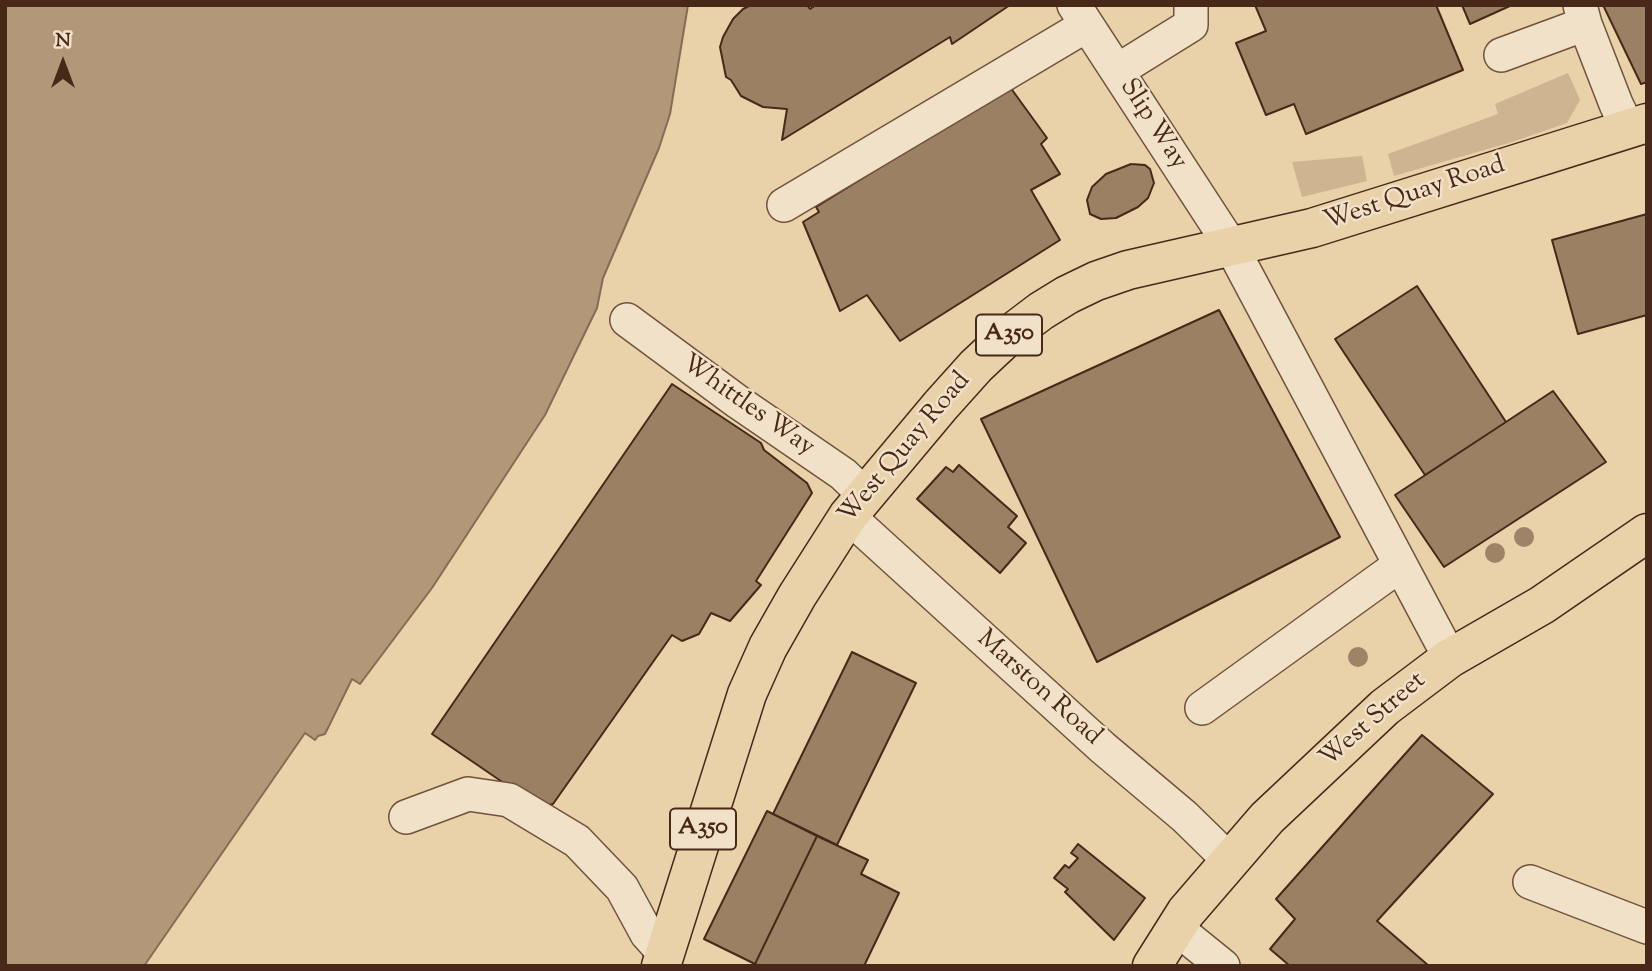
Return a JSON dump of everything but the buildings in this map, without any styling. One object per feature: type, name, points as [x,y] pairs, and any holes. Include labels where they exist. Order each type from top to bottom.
[{"type":"highway","name":"West Quay Road","points":[[663,960],[747,694],[768,647],[797,596],[857,506],[976,366],[1007,336],[1041,311],[1096,281],[1128,270],[1324,224],[1637,126]]},
{"type":"highway","name":"West Street","points":[[1152,966],[1176,928],[1266,818],[1385,707],[1450,658],[1542,605],[1647,533]]},
{"type":"street","points":[[1117,71],[1191,15],[1218,5]]},
{"type":"street","points":[[784,205],[1080,15]]},
{"type":"street","name":"Slip Way","points":[[1080,15],[1231,246],[1450,658]]},
{"type":"street","points":[[1501,55],[1583,15],[1616,104],[1637,126]]},
{"type":"street","name":"Whittles Way","points":[[627,320],[738,402],[843,474],[857,506]]},
{"type":"street","name":"Marston Road","points":[[857,506],[1102,747],[1184,816],[1229,860]]},
{"type":"street","points":[[1202,708],[1400,565]]},
{"type":"street","points":[[405,817],[468,794],[509,800],[577,841],[622,888],[663,960]]},
{"type":"street","points":[[1530,882],[1647,928]]},
{"type":"street","points":[[1176,928],[1223,966]]},
{"type":"shaded area","points":[[5,5],[688,5],[670,114],[659,148],[603,278],[597,308],[545,415],[432,588],[360,684],[352,679],[325,734],[315,740],[305,733],[144,966],[5,966]]},
{"type":"shaded area","points":[[1568,73],[1580,100],[1567,123],[1394,176],[1388,154],[1498,114],[1495,104]]},
{"type":"shaded area","points":[[1362,156],[1367,181],[1302,197],[1292,162]]}]
